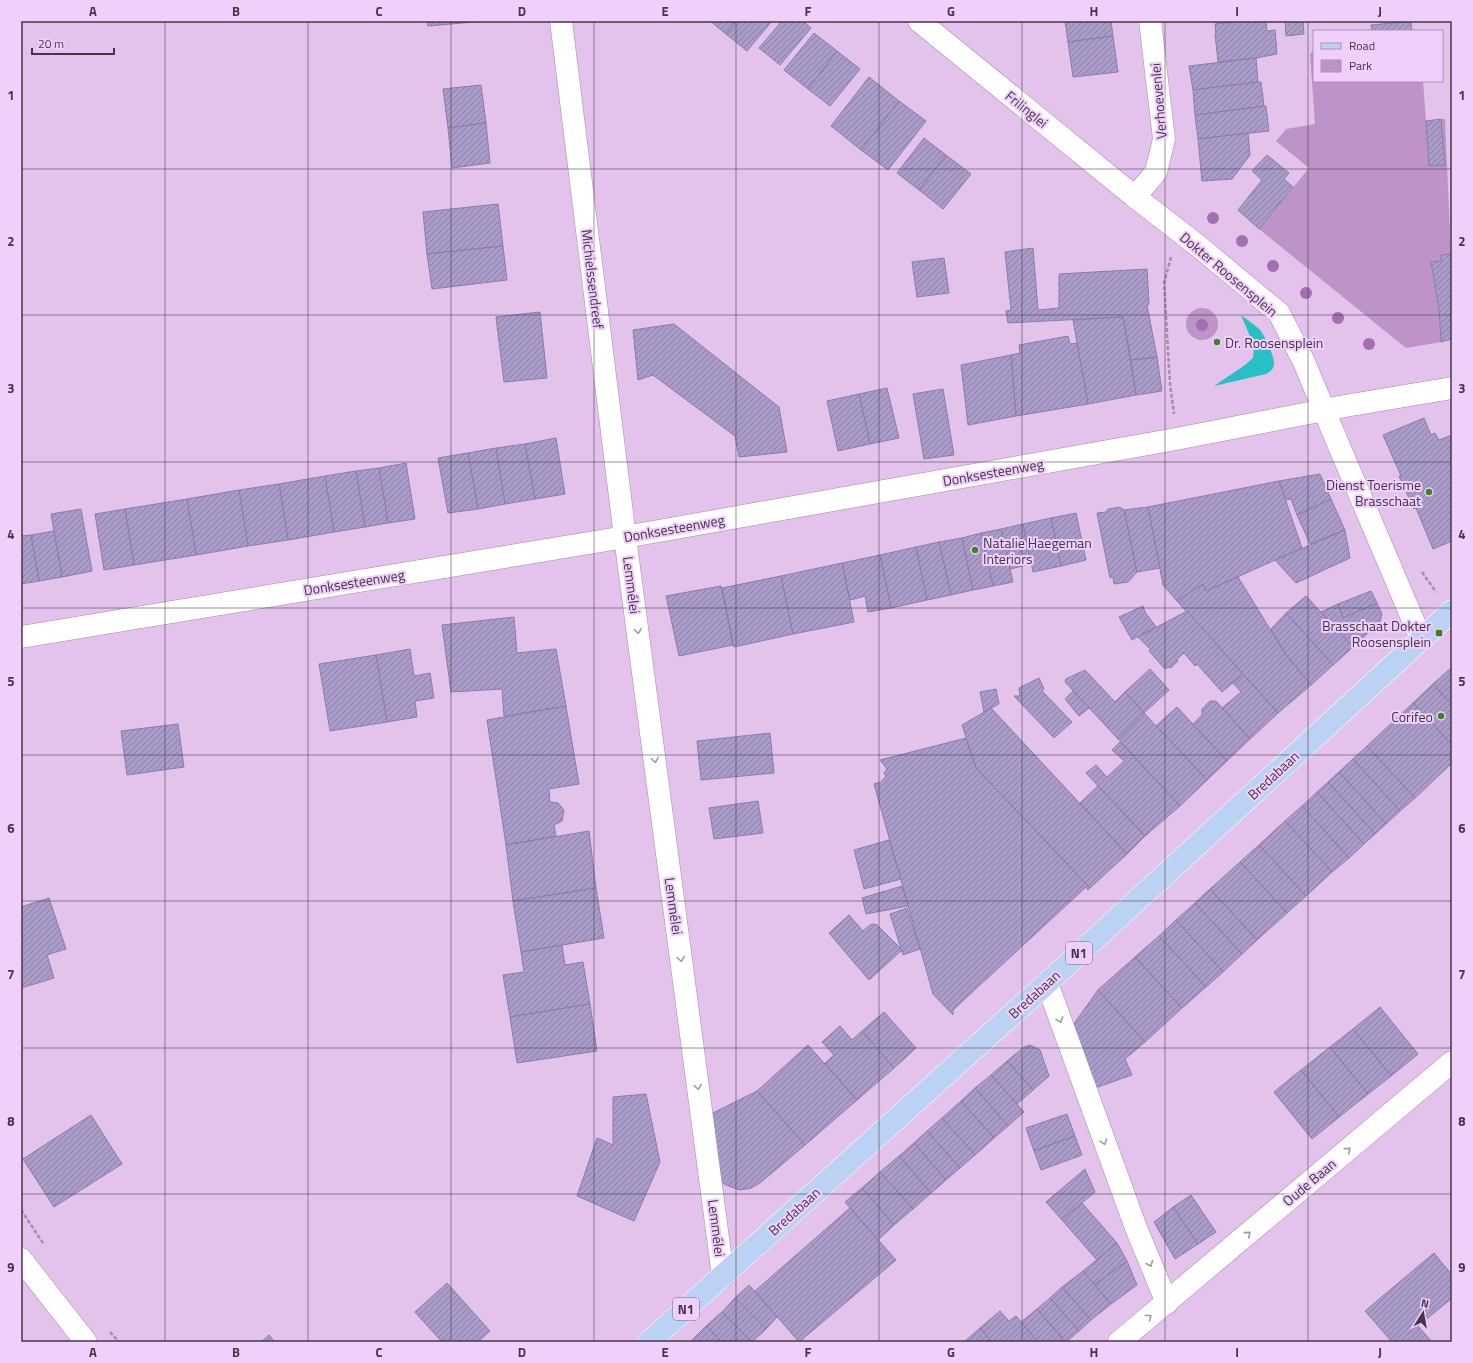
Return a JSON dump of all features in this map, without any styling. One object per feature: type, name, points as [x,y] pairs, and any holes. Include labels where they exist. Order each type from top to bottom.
[{"type":"main road","name":"Bredabaan","points":[[650,1342],[1047,983],[1452,611]]},
{"type":"street","name":"Michielssendreef","points":[[562,21],[625,537]]},
{"type":"street","name":"Frilinglei","points":[[919,21],[1135,197]]},
{"type":"street","name":"Verhoevenlei","points":[[1135,197],[1156,172],[1164,139],[1150,21]]},
{"type":"street","name":"Dokter Roosensplein","points":[[1135,197],[1279,313],[1304,362],[1421,639]]},
{"type":"street","points":[[1324,410],[1452,388]]},
{"type":"street","name":"Donksesteenweg","points":[[21,636],[625,537],[1176,439],[1324,410]]},
{"type":"street","name":"Lemmélei","points":[[625,537],[723,1276]]},
{"type":"street","points":[[1047,983],[1136,1228],[1167,1303]]},
{"type":"street","name":"Oude Baan","points":[[1119,1342],[1452,1062]]},
{"type":"street","points":[[21,1259],[86,1342]]},
{"type":"path","points":[[1176,439],[1170,384],[1164,283],[1178,231]]},
{"type":"green space","points":[[1313,52],[1313,82],[1423,82],[1426,121],[1445,119],[1451,254],[1441,255],[1441,261],[1431,262],[1439,309],[1441,342],[1406,348],[1259,229],[1309,168],[1276,141],[1286,129],[1315,124],[1310,53]]},
{"type":"green space","points":[[1199,308],[1205,308],[1215,315],[1218,324],[1217,330],[1211,337],[1205,340],[1199,340],[1189,333],[1186,327],[1186,321],[1193,311]]},
{"type":"shaded area","points":[[1241,315],[1257,327],[1264,335],[1273,357],[1273,367],[1266,374],[1214,386],[1253,358],[1254,346]]},
{"type":"building","points":[[427,21],[485,21],[428,26]]},
{"type":"building","points":[[710,21],[737,21],[726,34]]},
{"type":"building","points":[[737,21],[772,21],[747,51],[726,34]]},
{"type":"building","points":[[782,21],[803,21],[811,28],[780,65],[759,48]]},
{"type":"building","points":[[1065,21],[1111,21],[1113,36],[1068,42]]},
{"type":"building","points":[[1241,21],[1266,21],[1267,31],[1275,30],[1277,54],[1218,62],[1215,24]]},
{"type":"building","points":[[1285,21],[1303,21],[1304,34],[1286,36]]},
{"type":"building","points":[[1402,22],[1411,23],[1412,30],[1372,30],[1371,25]]},
{"type":"building","points":[[814,33],[837,51],[808,89],[784,70]]},
{"type":"building","points":[[1113,36],[1118,72],[1073,77],[1068,42]]},
{"type":"building","points":[[837,51],[860,69],[830,106],[808,89]]},
{"type":"building","points":[[1256,58],[1258,82],[1193,90],[1189,66]]},
{"type":"building","points":[[869,77],[899,101],[861,150],[831,126]]},
{"type":"building","points":[[1261,82],[1264,106],[1195,115],[1193,90]]},
{"type":"building","points":[[481,85],[486,123],[448,128],[443,89]]},
{"type":"building","points":[[899,101],[926,121],[888,170],[861,150]]},
{"type":"building","points":[[1266,106],[1269,131],[1198,139],[1195,115]]},
{"type":"building","points":[[1441,119],[1445,165],[1429,166],[1426,121]]},
{"type":"building","points":[[486,123],[490,163],[452,168],[448,128]]},
{"type":"building","points":[[1248,133],[1250,155],[1232,179],[1202,181],[1198,139]]},
{"type":"building","points":[[924,138],[946,155],[919,190],[897,173]]},
{"type":"building","points":[[946,155],[971,174],[943,209],[919,190]]},
{"type":"building","points":[[1267,155],[1289,173],[1284,179],[1293,187],[1259,229],[1238,210],[1262,180],[1252,171]]},
{"type":"building","points":[[498,204],[503,246],[427,254],[423,212]]},
{"type":"building","points":[[503,246],[507,280],[432,289],[427,254]]},
{"type":"building","points":[[1033,248],[1038,310],[1059,308],[1059,274],[1147,269],[1149,304],[1147,305],[1157,357],[1131,360],[1123,317],[1008,323],[1006,311],[1011,310],[1005,252]]},
{"type":"building","points":[[1451,254],[1452,339],[1441,342],[1439,309],[1431,262],[1441,261],[1441,255]]},
{"type":"building","points":[[944,258],[949,293],[917,297],[912,262]]},
{"type":"building","points":[[540,312],[547,378],[504,382],[496,317]]},
{"type":"building","points":[[1123,317],[1136,395],[1088,404],[1073,320]]},
{"type":"building","points":[[674,324],[779,407],[787,452],[739,457],[735,436],[653,375],[638,380],[633,330]]},
{"type":"building","points":[[1068,336],[1070,344],[1077,343],[1088,404],[1016,416],[1011,355],[1020,353],[1019,345]]},
{"type":"building","points":[[1011,355],[1016,416],[968,425],[961,365]]},
{"type":"building","points":[[1157,357],[1162,391],[1136,395],[1131,360]]},
{"type":"building","points":[[887,388],[899,438],[870,444],[859,394]]},
{"type":"building","points":[[943,389],[954,455],[924,459],[913,394]]},
{"type":"building","points":[[859,394],[870,444],[838,451],[827,401]]},
{"type":"building","name":"Dienst Toerisme Brasschaat","points":[[1424,418],[1431,435],[1435,433],[1439,440],[1452,435],[1452,541],[1433,549],[1416,508],[1414,509],[1399,476],[1401,476],[1383,435]]},
{"type":"building","points":[[556,438],[565,494],[535,499],[525,444]]},
{"type":"building","points":[[525,444],[535,499],[505,504],[496,448]]},
{"type":"building","points":[[496,448],[505,504],[478,509],[468,453]]},
{"type":"building","points":[[468,453],[478,509],[448,513],[438,458]]},
{"type":"building","points":[[406,463],[415,519],[388,523],[379,468]]},
{"type":"building","points":[[379,468],[388,523],[365,527],[356,471]]},
{"type":"building","points":[[356,471],[365,527],[334,532],[325,476]]},
{"type":"building","points":[[1320,474],[1331,499],[1297,515],[1291,499],[1286,500],[1279,481]]},
{"type":"building","points":[[325,476],[334,532],[288,540],[279,484]]},
{"type":"building","points":[[1279,481],[1302,548],[1206,591],[1203,584],[1177,601],[1163,585],[1148,507]]},
{"type":"building","points":[[279,484],[288,540],[248,546],[239,490]]},
{"type":"building","points":[[239,490],[248,546],[196,555],[187,499]]},
{"type":"building","points":[[187,499],[196,555],[134,565],[125,509]]},
{"type":"building","points":[[1331,499],[1345,530],[1310,544],[1297,515]]},
{"type":"building","points":[[1120,507],[1124,510],[1137,572],[1128,582],[1114,584],[1113,577],[1110,578],[1097,513],[1106,512],[1108,509]]},
{"type":"building","points":[[1148,507],[1160,568],[1137,572],[1124,510]]},
{"type":"building","points":[[81,509],[92,571],[62,577],[51,514]]},
{"type":"building","points":[[125,509],[134,565],[104,570],[95,514]]},
{"type":"building","points":[[1076,513],[1086,560],[1061,566],[1051,518]]},
{"type":"building","points":[[1051,518],[1061,566],[1033,572],[1023,524]]},
{"type":"building","points":[[1023,524],[1031,564],[1010,569],[1001,529]]},
{"type":"building","points":[[1001,529],[1013,582],[993,586],[981,533]]},
{"type":"building","points":[[1345,530],[1350,558],[1296,583],[1275,560]]},
{"type":"building","points":[[54,531],[62,577],[39,581],[31,535]]},
{"type":"building","points":[[981,533],[993,586],[973,590],[962,538]]},
{"type":"building","points":[[31,535],[39,581],[21,584],[21,536]]},
{"type":"building","points":[[962,538],[973,590],[951,595],[939,542]]},
{"type":"building","points":[[939,542],[951,595],[927,600],[916,547]]},
{"type":"building","points":[[916,547],[927,600],[891,608],[880,555]]},
{"type":"building","points":[[880,555],[891,608],[868,612],[865,596],[850,600],[842,563]]},
{"type":"building","points":[[842,563],[854,622],[793,634],[781,576]]},
{"type":"building","points":[[781,576],[793,634],[734,647],[722,588]]},
{"type":"building","points":[[1238,577],[1286,655],[1311,685],[1278,713],[1177,601],[1203,584],[1206,591]]},
{"type":"building","points":[[721,586],[733,645],[679,656],[666,596]]},
{"type":"building","points":[[1371,591],[1377,603],[1343,618],[1338,604]]},
{"type":"building","points":[[1306,596],[1353,647],[1333,665],[1286,613]]},
{"type":"building","points":[[1377,603],[1382,614],[1380,622],[1353,647],[1321,612],[1338,604],[1343,618]]},
{"type":"building","points":[[1143,606],[1145,612],[1156,627],[1132,640],[1119,617]]},
{"type":"building","points":[[1187,611],[1243,674],[1222,692],[1197,664],[1195,666],[1184,653],[1177,659],[1178,661],[1171,668],[1168,667],[1165,669],[1149,651],[1151,650],[1138,637]]},
{"type":"building","points":[[1286,613],[1333,665],[1311,685],[1286,655],[1271,629]]},
{"type":"building","points":[[514,617],[517,653],[556,649],[566,706],[504,716],[502,689],[451,692],[442,625]]},
{"type":"building","points":[[410,649],[414,676],[430,673],[434,698],[415,701],[417,717],[387,722],[376,655]]},
{"type":"building","points":[[376,655],[387,722],[330,731],[319,664]]},
{"type":"building","points":[[1451,668],[1452,669],[1452,705],[1433,684]]},
{"type":"building","points":[[1150,669],[1169,690],[1144,713],[1125,692]]},
{"type":"building","points":[[1085,670],[1115,702],[1125,692],[1144,713],[1118,739],[1065,682],[1066,679]]},
{"type":"building","points":[[1243,674],[1278,713],[1250,739],[1222,708],[1241,692],[1233,683]]},
{"type":"building","points":[[1039,678],[1044,689],[1042,691],[1072,722],[1054,738],[1014,696],[1020,696],[1019,688]]},
{"type":"building","points":[[1433,684],[1452,705],[1452,745],[1413,703]]},
{"type":"building","points":[[996,689],[999,704],[984,712],[980,692]]},
{"type":"building","points":[[1073,691],[1089,708],[1079,716],[1065,699]]},
{"type":"building","points":[[1210,701],[1216,701],[1250,739],[1227,761],[1193,724],[1202,715],[1202,709]]},
{"type":"building","points":[[1413,703],[1452,745],[1452,763],[1415,798],[1367,746]]},
{"type":"building","points":[[566,706],[579,784],[549,789],[550,802],[558,803],[564,810],[562,821],[554,825],[556,836],[506,845],[487,720]]},
{"type":"building","points":[[1177,707],[1227,761],[1207,780],[1156,726]]},
{"type":"building","points":[[991,708],[1127,854],[1090,888],[976,768],[962,725]]},
{"type":"building","points":[[1144,713],[1207,780],[1180,806],[1118,739]]},
{"type":"building","points":[[178,724],[184,767],[127,775],[121,731]]},
{"type":"building","points":[[770,733],[774,773],[701,780],[697,741]]},
{"type":"building","points":[[966,738],[976,768],[1090,888],[1088,890],[1086,887],[953,1010],[953,1015],[933,994],[874,784],[881,782],[886,776],[884,773],[887,769],[880,760]]},
{"type":"building","points":[[1120,742],[1180,806],[1145,836],[1086,773],[1096,765],[1107,777],[1124,761],[1112,750]]},
{"type":"building","points":[[1367,746],[1415,798],[1400,811],[1353,759]]},
{"type":"building","points":[[1353,759],[1400,811],[1386,824],[1339,772]]},
{"type":"building","points":[[1339,772],[1386,824],[1375,834],[1328,782]]},
{"type":"building","points":[[1328,782],[1375,834],[1364,844],[1317,792]]},
{"type":"building","points":[[1098,786],[1145,836],[1127,854],[1080,803]]},
{"type":"building","points":[[1317,792],[1364,844],[1349,858],[1302,806]]},
{"type":"building","points":[[758,801],[763,833],[714,839],[709,808]]},
{"type":"building","points":[[1302,806],[1349,858],[1332,872],[1285,821]]},
{"type":"building","points":[[1285,821],[1332,872],[1306,896],[1259,845]]},
{"type":"building","points":[[589,831],[596,888],[513,901],[506,845]]},
{"type":"building","points":[[889,840],[901,879],[864,889],[854,850]]},
{"type":"building","points":[[1259,845],[1306,896],[1287,913],[1240,862]]},
{"type":"building","points":[[1240,862],[1287,913],[1257,940],[1210,889]]},
{"type":"building","points":[[902,886],[908,906],[866,914],[862,898]]},
{"type":"building","points":[[596,888],[604,938],[521,952],[513,901]]},
{"type":"building","points":[[1210,889],[1257,940],[1242,954],[1195,903]]},
{"type":"building","points":[[49,898],[66,949],[47,955],[54,978],[21,988],[21,907]]},
{"type":"building","points":[[1195,903],[1242,954],[1223,972],[1176,920]]},
{"type":"building","points":[[907,908],[920,949],[903,955],[890,914]]},
{"type":"building","points":[[849,915],[863,931],[870,925],[877,925],[902,950],[869,980],[829,933]]},
{"type":"building","points":[[1176,920],[1223,972],[1206,987],[1159,936]]},
{"type":"building","points":[[1159,936],[1206,987],[1182,1008],[1135,957]]},
{"type":"building","points":[[562,945],[565,965],[583,962],[590,1004],[510,1017],[503,975],[524,972],[521,952]]},
{"type":"building","points":[[1135,957],[1182,1008],[1145,1042],[1098,990]]},
{"type":"building","points":[[1098,990],[1145,1042],[1125,1059],[1132,1075],[1092,1089],[1073,1025]]},
{"type":"building","points":[[590,1004],[597,1051],[517,1063],[510,1017]]},
{"type":"building","points":[[1380,1007],[1418,1054],[1391,1076],[1353,1029]]},
{"type":"building","points":[[884,1012],[916,1048],[894,1068],[862,1031]]},
{"type":"building","points":[[840,1026],[852,1040],[862,1031],[894,1068],[857,1100],[825,1063],[834,1055],[822,1042]]},
{"type":"building","points":[[1353,1029],[1391,1076],[1368,1094],[1330,1047]]},
{"type":"building","points":[[808,1045],[857,1100],[805,1145],[757,1091]]},
{"type":"building","points":[[1030,1045],[1040,1050],[1049,1076],[1033,1090],[1007,1061],[1024,1047]]},
{"type":"building","points":[[1330,1047],[1368,1094],[1339,1117],[1301,1070]]},
{"type":"building","points":[[1007,1061],[1033,1090],[1017,1104],[991,1075]]},
{"type":"building","points":[[1301,1070],[1339,1117],[1312,1139],[1274,1092]]},
{"type":"building","points":[[991,1075],[1024,1112],[1008,1126],[975,1088]]},
{"type":"building","points":[[975,1088],[1008,1126],[994,1138],[961,1101]]},
{"type":"building","points":[[757,1091],[805,1145],[760,1183],[751,1188],[740,1190],[724,1184],[720,1179],[707,1116]]},
{"type":"building","points":[[646,1094],[660,1162],[634,1221],[577,1196],[597,1138],[613,1145],[613,1097]]},
{"type":"building","points":[[961,1101],[994,1138],[975,1155],[942,1118]]},
{"type":"building","points":[[1067,1114],[1075,1136],[1034,1151],[1026,1128]]},
{"type":"building","points":[[91,1115],[122,1164],[54,1207],[23,1159]]},
{"type":"building","points":[[942,1118],[975,1155],[960,1168],[927,1131]]},
{"type":"building","points":[[927,1131],[960,1168],[946,1180],[914,1143]]},
{"type":"building","points":[[1075,1136],[1082,1155],[1041,1170],[1034,1151]]},
{"type":"building","points":[[914,1143],[946,1180],[931,1193],[899,1156]]},
{"type":"building","points":[[899,1156],[931,1193],[913,1209],[880,1172]]},
{"type":"building","points":[[1085,1169],[1095,1192],[1062,1220],[1046,1202]]},
{"type":"building","points":[[880,1172],[913,1209],[894,1225],[862,1188]]},
{"type":"building","points":[[862,1188],[894,1225],[878,1240],[845,1202]]},
{"type":"building","points":[[1191,1195],[1216,1232],[1198,1244],[1173,1207]]},
{"type":"building","points":[[1082,1203],[1117,1243],[1097,1260],[1062,1220]]},
{"type":"building","points":[[1173,1207],[1198,1244],[1175,1259],[1154,1222]]},
{"type":"building","points":[[850,1208],[896,1260],[799,1342],[755,1291]]},
{"type":"building","points":[[1117,1243],[1127,1261],[1094,1285],[1083,1271]]},
{"type":"building","points":[[1434,1253],[1452,1275],[1452,1298],[1418,1326],[1432,1342],[1392,1342],[1365,1311]]},
{"type":"building","points":[[1127,1261],[1137,1285],[1111,1304],[1094,1285]]},
{"type":"building","points":[[1083,1271],[1111,1304],[1091,1320],[1062,1287]]},
{"type":"building","points":[[447,1283],[490,1331],[478,1342],[442,1342],[415,1312]]},
{"type":"building","points":[[749,1285],[777,1317],[766,1329],[735,1298]]},
{"type":"building","points":[[1062,1287],[1091,1320],[1079,1331],[1050,1298]]},
{"type":"building","points":[[735,1298],[766,1329],[752,1342],[722,1312]]},
{"type":"building","points":[[1050,1298],[1079,1331],[1066,1342],[1037,1309]]},
{"type":"building","points":[[1037,1309],[1065,1342],[1038,1342],[1021,1322]]},
{"type":"building","points":[[1000,1311],[1009,1321],[1016,1316],[1038,1342],[992,1342],[980,1328]]},
{"type":"building","points":[[722,1312],[752,1342],[722,1342],[706,1326]]},
{"type":"building","points":[[706,1326],[722,1342],[690,1342]]},
{"type":"building","points":[[980,1328],[992,1342],[965,1342],[965,1341]]},
{"type":"building","points":[[269,1335],[275,1342],[261,1342]]},
{"type":"place","name":"Dr. Roosensplein","points":[[1217,342]]},
{"type":"place","name":"Dienst Toerisme Brasschaat","points":[[1429,492]]},
{"type":"place","name":"Natalie Haegeman Interiors","points":[[975,550]]},
{"type":"place","name":"Brasschaat Dokter Roosensplein","points":[[1439,633]]},
{"type":"place","name":"Corifeo","points":[[1441,716]]}]
